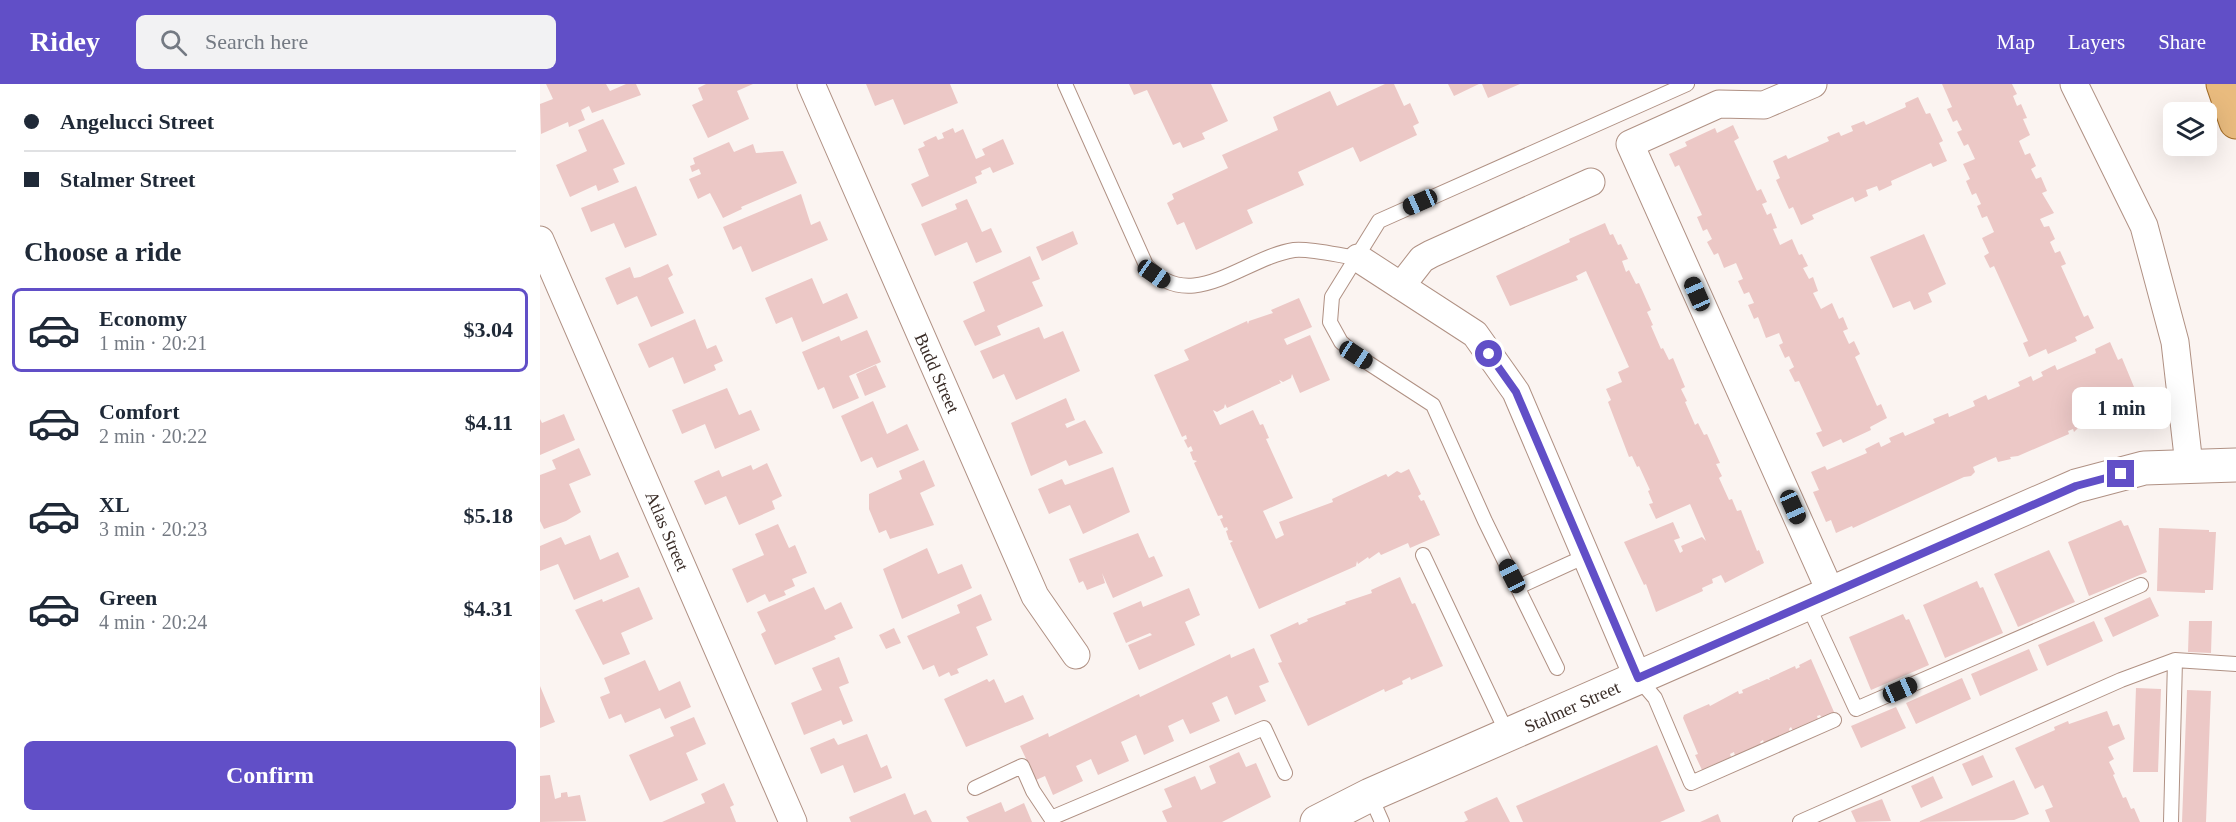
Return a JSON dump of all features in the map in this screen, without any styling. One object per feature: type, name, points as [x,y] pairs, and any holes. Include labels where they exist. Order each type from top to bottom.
[{"type":"main road","points":[[2223,84],[2236,122]]},
{"type":"street","name":"Budd Street","points":[[811,84],[1035,596],[1076,655]]},
{"type":"street","points":[[1813,84],[1764,105],[1719,104],[1630,144],[1819,598]]},
{"type":"street","points":[[2074,84],[2144,226],[2175,342],[2189,465]]},
{"type":"street","points":[[1401,285],[1422,259],[1463,238],[1591,182]]},
{"type":"street","name":"Atlas Street","points":[[540,240],[793,822]]},
{"type":"street","points":[[1358,258],[1475,334],[1516,392],[1638,678]]},
{"type":"street","name":"Stalmer Street","points":[[1317,822],[1376,808],[1508,735],[2076,486],[2144,468],[2236,465]]},
{"type":"lane","points":[[1065,84],[1146,265],[1166,282],[1180,287],[1200,285],[1294,250],[1358,258]]},
{"type":"lane","points":[[1557,668],[1433,405],[1356,355],[1334,333],[1330,322],[1332,297],[1379,221],[1687,84]]},
{"type":"lane","points":[[1423,555],[1508,735]]},
{"type":"lane","points":[[1518,586],[1586,556]]},
{"type":"lane","points":[[1819,598],[1856,709],[2141,585]]},
{"type":"lane","points":[[2171,822],[2175,660]]},
{"type":"lane","points":[[1800,822],[2121,680],[2175,660],[2236,664]]},
{"type":"lane","points":[[1638,678],[1656,698],[1691,783],[1834,720]]},
{"type":"lane","points":[[975,788],[1022,766],[1033,791],[1052,820],[1264,728],[1285,773]]},
{"type":"building","points":[[546,84],[606,84],[610,91],[626,84],[636,84],[641,95],[592,113],[589,106],[581,110],[585,120],[569,127],[568,122],[541,134],[540,104],[553,99]]},
{"type":"building","points":[[706,84],[753,84],[737,91],[749,119],[708,138],[692,105],[703,100],[698,88]]},
{"type":"building","points":[[866,84],[950,84],[958,103],[904,125],[893,99],[875,106]]},
{"type":"building","points":[[1129,84],[1211,84],[1228,121],[1202,133],[1205,139],[1183,148],[1180,142],[1173,145],[1147,90],[1134,95]]},
{"type":"building","points":[[1385,84],[1394,84],[1404,106],[1410,103],[1419,123],[1413,126],[1417,135],[1360,162],[1353,147],[1298,172],[1304,185],[1247,210],[1253,223],[1196,250],[1184,222],[1177,225],[1167,203],[1174,199],[1172,194],[1228,168],[1222,155],[1278,130],[1273,117],[1330,91],[1337,106]]},
{"type":"building","points":[[1448,84],[1479,84],[1454,96]]},
{"type":"building","points":[[1482,84],[1520,84],[1488,98]]},
{"type":"building","points":[[1942,84],[2012,84],[2017,94],[2013,96],[2017,106],[2021,104],[2027,118],[2023,119],[2030,135],[2019,141],[2025,155],[2030,153],[2036,166],[2031,169],[2036,179],[2041,177],[2047,191],[2042,193],[2054,213],[2040,219],[2044,227],[2049,226],[2055,239],[2050,242],[2055,253],[2060,251],[2066,264],[2061,266],[2084,317],[2088,315],[2094,328],[2075,337],[2077,341],[2048,354],[2046,349],[2029,357],[2023,343],[2028,341],[1994,266],[1990,268],[1984,256],[1989,253],[1982,238],[1994,232],[1987,216],[1982,218],[1977,206],[1981,204],[1976,193],[1972,195],[1966,181],[1970,179],[1963,164],[1975,159],[1968,144],[1964,146],[1957,132],[1962,130],[1957,120],[1953,122],[1947,109],[1952,107]]},
{"type":"building","points":[[1918,97],[1926,114],[1930,113],[1943,141],[1939,143],[1947,161],[1933,167],[1931,163],[1891,181],[1892,185],[1879,191],[1877,186],[1866,190],[1868,196],[1855,202],[1853,197],[1812,215],[1814,219],[1801,225],[1793,207],[1789,209],[1776,180],[1780,178],[1773,161],[1786,155],[1788,159],[1829,141],[1827,137],[1839,132],[1841,136],[1853,131],[1851,126],[1864,121],[1866,125],[1906,107],[1905,103]]},
{"type":"building","points":[[603,119],[625,164],[613,169],[619,182],[598,191],[596,185],[570,197],[556,165],[587,151],[578,130]]},
{"type":"building","points":[[1733,125],[1739,138],[1734,141],[1757,191],[1761,189],[1767,202],[1762,204],[1767,215],[1771,213],[1777,228],[1773,229],[1780,245],[1792,239],[1799,255],[1802,254],[1808,266],[1803,268],[1809,279],[1813,277],[1818,291],[1813,293],[1821,309],[1832,303],[1839,319],[1843,317],[1848,329],[1843,331],[1849,344],[1854,341],[1860,354],[1855,357],[1877,406],[1881,404],[1887,418],[1870,427],[1871,430],[1843,443],[1841,439],[1823,447],[1816,433],[1822,431],[1799,381],[1795,382],[1789,370],[1794,367],[1789,356],[1785,358],[1779,345],[1783,343],[1779,333],[1766,338],[1758,317],[1754,319],[1748,305],[1754,303],[1749,292],[1744,294],[1738,281],[1743,279],[1736,263],[1724,268],[1718,253],[1714,255],[1707,242],[1712,239],[1707,229],[1703,231],[1697,217],[1702,215],[1679,165],[1675,167],[1669,154],[1687,146],[1685,142],[1715,128],[1717,133]]},
{"type":"building","points":[[953,128],[955,133],[963,129],[976,159],[985,155],[982,149],[1003,139],[1014,164],[993,173],[990,167],[981,171],[982,174],[975,177],[977,183],[922,207],[911,184],[929,176],[918,149],[925,146],[923,142],[936,136],[938,140],[944,138],[942,133]]},
{"type":"building","points":[[729,142],[734,152],[753,144],[756,153],[783,151],[797,183],[741,207],[742,209],[723,218],[710,193],[698,199],[689,179],[701,174],[699,169],[692,172],[690,166],[695,164],[693,158]]},
{"type":"building","points":[[636,186],[657,235],[625,248],[614,223],[591,232],[581,208]]},
{"type":"building","points":[[801,194],[811,225],[820,221],[828,240],[752,272],[741,246],[733,250],[723,227]]},
{"type":"building","points":[[967,199],[982,232],[991,228],[1002,252],[976,263],[967,242],[935,256],[921,224],[957,209],[955,204]]},
{"type":"building","points":[[1605,223],[1610,235],[1613,234],[1618,245],[1621,244],[1628,259],[1622,261],[1626,272],[1629,270],[1636,284],[1639,283],[1651,310],[1647,312],[1661,349],[1663,348],[1669,360],[1673,358],[1685,387],[1681,389],[1695,425],[1698,423],[1704,435],[1707,434],[1720,463],[1716,464],[1722,476],[1719,478],[1729,500],[1732,499],[1737,511],[1741,510],[1764,563],[1725,583],[1721,575],[1712,579],[1713,583],[1702,588],[1703,591],[1656,612],[1646,584],[1644,585],[1624,542],[1673,522],[1680,538],[1674,540],[1680,553],[1683,551],[1681,546],[1702,537],[1706,541],[1690,504],[1656,519],[1649,504],[1653,503],[1648,491],[1650,490],[1639,466],[1637,467],[1632,456],[1629,457],[1608,402],[1611,400],[1606,389],[1622,382],[1618,372],[1629,367],[1586,271],[1576,276],[1578,280],[1510,306],[1496,276]]},
{"type":"building","points":[[1073,231],[1078,244],[1042,261],[1036,247]]},
{"type":"building","points":[[1924,234],[1946,284],[1928,293],[1932,302],[1914,310],[1910,301],[1893,308],[1870,257]]},
{"type":"building","points":[[1030,256],[1040,279],[1032,282],[1043,306],[997,326],[1001,335],[975,346],[963,321],[985,311],[973,282]]},
{"type":"building","points":[[668,264],[673,275],[668,278],[684,313],[651,327],[637,296],[617,305],[605,278],[630,267],[634,278],[640,277]]},
{"type":"building","points":[[812,278],[823,304],[847,293],[858,318],[802,342],[792,317],[776,324],[765,298]]},
{"type":"building","points":[[1299,298],[1312,327],[1284,339],[1287,345],[1310,335],[1330,380],[1300,393],[1292,374],[1291,378],[1283,382],[1279,380],[1281,383],[1227,408],[1225,404],[1224,408],[1217,412],[1213,410],[1220,425],[1253,410],[1260,425],[1263,424],[1269,438],[1266,439],[1293,498],[1263,511],[1276,539],[1284,535],[1279,522],[1333,502],[1332,499],[1386,474],[1388,477],[1397,471],[1401,473],[1409,469],[1421,494],[1418,496],[1421,501],[1424,500],[1440,535],[1410,548],[1408,543],[1381,555],[1379,552],[1358,564],[1357,561],[1356,566],[1259,609],[1230,543],[1233,541],[1229,540],[1227,527],[1224,528],[1220,519],[1223,518],[1222,515],[1218,516],[1194,463],[1197,461],[1193,460],[1190,452],[1193,451],[1191,446],[1188,448],[1184,440],[1187,439],[1186,435],[1182,437],[1154,375],[1189,360],[1184,350],[1247,321],[1248,324],[1249,321],[1273,313],[1271,310]]},
{"type":"building","points":[[695,319],[707,349],[716,345],[723,361],[714,365],[716,370],[684,384],[673,357],[649,368],[638,344]]},
{"type":"building","points":[[1039,327],[1044,339],[1063,331],[1080,371],[1016,400],[1004,374],[993,379],[980,351]]},
{"type":"building","points":[[867,330],[881,362],[849,376],[859,398],[833,409],[824,387],[818,390],[802,352],[839,336],[841,341]]},
{"type":"building","points":[[2110,342],[2118,360],[2122,358],[2134,387],[2129,389],[2135,403],[2132,406],[2079,427],[2074,432],[2073,429],[2068,431],[2069,434],[2018,456],[2010,457],[2011,459],[1998,462],[1996,457],[1973,467],[1975,472],[1971,476],[1964,477],[1853,528],[1852,526],[1836,533],[1831,520],[1826,522],[1813,492],[1819,490],[1811,472],[1825,466],[1827,470],[1867,453],[1865,449],[1879,442],[1881,447],[1891,442],[1889,438],[1903,432],[1905,436],[1935,423],[1933,419],[1948,413],[1949,417],[1975,406],[1973,401],[1986,395],[1988,400],[2020,386],[2018,382],[2031,376],[2033,381],[2043,376],[2041,372],[2055,365],[2057,370],[2096,353],[2095,349]]},
{"type":"building","points":[[876,365],[886,387],[865,396],[856,374]]},
{"type":"building","points":[[727,388],[739,415],[751,410],[760,430],[715,449],[705,424],[682,434],[672,410]]},
{"type":"building","points":[[1066,398],[1075,420],[1065,424],[1067,428],[1085,420],[1103,453],[1069,466],[1066,460],[1031,476],[1011,423]]},
{"type":"building","points":[[873,401],[887,434],[907,424],[919,450],[877,468],[872,457],[861,462],[841,416]]},
{"type":"building","points":[[564,414],[575,440],[540,455],[540,419],[542,423]]},
{"type":"building","points":[[579,448],[591,475],[569,484],[581,512],[566,521],[544,529],[540,521],[540,475],[556,469],[552,460]]},
{"type":"building","points":[[924,460],[935,486],[920,493],[934,525],[890,539],[886,530],[879,533],[869,509],[869,494],[902,479],[899,471]]},
{"type":"building","points":[[767,463],[782,496],[772,501],[775,509],[739,525],[726,496],[705,505],[694,481],[719,470],[722,477],[751,465],[753,470]]},
{"type":"building","points":[[1113,467],[1130,512],[1083,534],[1070,505],[1049,514],[1038,489],[1062,479],[1065,485]]},
{"type":"building","points":[[2121,520],[2124,526],[2128,525],[2147,572],[2089,596],[2068,542]]},
{"type":"building","points":[[778,524],[789,548],[795,545],[807,573],[792,579],[795,586],[784,591],[786,595],[769,602],[765,594],[747,603],[732,569],[764,555],[755,534]]},
{"type":"building","points":[[2159,528],[2216,532],[2213,590],[2205,590],[2205,593],[2157,591]]},
{"type":"building","points":[[1138,533],[1149,558],[1154,556],[1163,576],[1113,598],[1102,573],[1105,583],[1087,590],[1083,581],[1079,583],[1069,559]]},
{"type":"building","points":[[590,535],[600,560],[618,552],[629,577],[574,600],[558,564],[540,571],[540,546],[561,537],[565,545]]},
{"type":"building","points":[[927,548],[938,574],[962,564],[972,588],[902,619],[883,569]]},
{"type":"building","points":[[2049,550],[2075,602],[2018,627],[1994,574]]},
{"type":"building","points":[[1400,577],[1412,604],[1415,603],[1443,666],[1411,680],[1410,677],[1402,681],[1403,684],[1385,692],[1384,689],[1308,726],[1278,663],[1282,662],[1270,635],[1298,622],[1299,625],[1308,621],[1307,619],[1346,604],[1345,602],[1372,593],[1371,590]]},
{"type":"building","points":[[1977,581],[1980,588],[1983,587],[2003,633],[1945,658],[1923,605]]},
{"type":"building","points":[[639,587],[653,619],[621,633],[630,654],[603,665],[575,610],[602,599],[603,602]]},
{"type":"building","points":[[814,587],[825,610],[841,602],[853,628],[834,636],[836,639],[775,665],[761,634],[766,631],[757,612]]},
{"type":"building","points":[[1189,588],[1200,615],[1185,622],[1195,645],[1139,670],[1128,645],[1152,635],[1150,633],[1126,643],[1113,613],[1141,601],[1143,607]]},
{"type":"building","points":[[981,594],[992,620],[976,627],[988,655],[957,669],[959,673],[951,676],[949,672],[939,677],[934,665],[923,670],[907,636],[960,613],[957,605]]},
{"type":"building","points":[[2150,597],[2159,616],[2113,637],[2104,618]]},
{"type":"building","points":[[1903,614],[1906,620],[1909,619],[1929,665],[1871,690],[1849,637]]},
{"type":"building","points":[[2094,621],[2103,641],[2047,666],[2038,645]]},
{"type":"building","points":[[2189,621],[2212,621],[2211,653],[2188,652]]},
{"type":"building","points":[[894,628],[901,643],[886,649],[879,635]]},
{"type":"building","points":[[1254,648],[1269,682],[1259,686],[1266,701],[1235,715],[1227,696],[1212,703],[1220,721],[1190,734],[1183,719],[1168,726],[1174,741],[1144,755],[1136,735],[1121,742],[1129,761],[1098,775],[1091,759],[1076,766],[1083,781],[1053,795],[1045,776],[1036,780],[1020,746],[1048,733],[1049,737],[1230,654],[1231,658]]},
{"type":"building","points":[[2029,649],[2038,670],[1980,696],[1971,674]]},
{"type":"building","points":[[839,657],[849,683],[839,687],[853,721],[843,725],[841,720],[804,735],[791,703],[822,690],[812,668]]},
{"type":"building","points":[[1811,659],[1834,712],[1822,718],[1820,715],[1817,716],[1818,719],[1793,731],[1791,727],[1790,732],[1764,743],[1763,740],[1761,744],[1735,756],[1734,752],[1730,754],[1731,757],[1702,770],[1695,755],[1698,754],[1683,718],[1684,715],[1709,704],[1710,706],[1738,691],[1739,694],[1743,693],[1742,690],[1767,679],[1770,680],[1769,678],[1795,666],[1796,669]]},
{"type":"building","points":[[645,660],[659,691],[680,681],[691,707],[665,719],[660,708],[625,723],[621,714],[609,719],[600,697],[610,693],[604,678]]},
{"type":"building","points":[[1962,678],[1971,699],[1916,724],[1906,703]]},
{"type":"building","points":[[987,679],[989,682],[994,679],[1005,703],[1023,695],[1034,719],[966,747],[944,699]]},
{"type":"building","points":[[540,686],[555,722],[540,728]]},
{"type":"building","points":[[2136,688],[2161,689],[2158,772],[2133,772]]},
{"type":"building","points":[[2187,690],[2211,691],[2206,822],[2182,822]]},
{"type":"building","points":[[1896,707],[1906,728],[1861,748],[1851,726]]},
{"type":"building","points":[[2107,711],[2113,726],[2119,724],[2125,739],[2108,747],[2114,759],[2109,762],[2123,798],[2126,797],[2131,809],[2134,808],[2140,822],[2050,822],[2045,810],[2053,807],[2043,785],[2035,789],[2015,748],[2055,730],[2054,727],[2068,721],[2069,724]]},
{"type":"building","points":[[694,717],[706,744],[686,753],[698,780],[650,801],[629,755],[674,736],[670,727]]},
{"type":"building","points":[[867,734],[881,768],[887,765],[892,778],[854,793],[843,765],[821,774],[810,748],[834,738],[838,745]]},
{"type":"building","points":[[1657,745],[1685,811],[1660,822],[1523,822],[1516,806]]},
{"type":"building","points":[[1239,752],[1246,767],[1256,763],[1271,797],[1222,822],[1167,822],[1162,811],[1172,807],[1164,789],[1195,776],[1201,790],[1216,783],[1209,766]]},
{"type":"building","points":[[1983,755],[1993,777],[1972,786],[1962,764]]},
{"type":"building","points":[[550,775],[555,799],[561,797],[561,793],[567,792],[568,797],[580,795],[586,821],[540,822],[540,776]]},
{"type":"building","points":[[1933,776],[1943,798],[1921,808],[1911,786]]},
{"type":"building","points":[[2014,780],[2029,814],[2014,820],[1918,822]]},
{"type":"building","points":[[724,783],[734,805],[730,807],[736,822],[662,822],[705,803],[701,794]]},
{"type":"building","points":[[905,793],[914,815],[926,810],[932,822],[851,822],[849,817]]},
{"type":"building","points":[[1497,797],[1510,822],[1464,822],[1468,820],[1464,812]]},
{"type":"building","points":[[1882,799],[1891,821],[1856,822],[1851,811]]},
{"type":"building","points":[[1001,802],[1005,812],[1024,803],[1032,822],[969,822],[966,817]]},
{"type":"building","points":[[1718,814],[1721,822],[1700,822]]},
{"type":"route","points":[[1489,354],[1516,392],[1638,678],[2076,486],[2121,474]]}]
